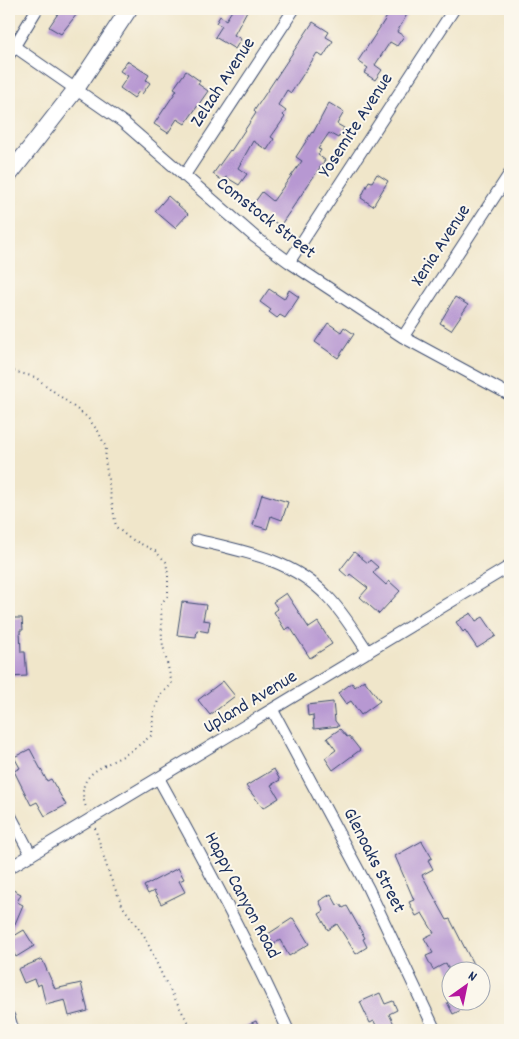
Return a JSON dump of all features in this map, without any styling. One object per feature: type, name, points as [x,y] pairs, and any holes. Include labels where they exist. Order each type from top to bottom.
[{"type":"main road","points":[[9,175],[76,89],[129,9]]},
{"type":"street","name":"Zelzah Avenue","points":[[184,176],[294,9]]},
{"type":"street","name":"Yosemite Avenue","points":[[289,262],[454,9]]},
{"type":"street","points":[[12,51],[35,10]]},
{"type":"street","name":"Comstock Street","points":[[12,51],[76,89],[123,122],[255,238],[289,262],[403,338],[510,395]]},
{"type":"street","name":"Xenia Avenue","points":[[403,338],[510,173]]},
{"type":"street","points":[[197,540],[276,562],[298,573],[326,594],[342,612],[368,652]]},
{"type":"street","name":"Upland Avenue","points":[[9,868],[31,855],[89,814],[159,779],[510,566]]},
{"type":"street","name":"Glenoaks Street","points":[[273,711],[368,888],[435,1030]]},
{"type":"street","name":"Happy Canyon Road","points":[[159,779],[257,961],[288,1030]]},
{"type":"street","points":[[9,813],[31,855]]},
{"type":"street","points":[[9,1017],[12,1030]]},
{"type":"path","points":[[9,370],[35,377],[87,417],[98,431],[106,448],[105,460],[116,528],[129,538],[155,551],[166,562],[168,595],[161,604],[162,641],[172,684],[160,695],[153,715],[152,735],[125,755],[93,772],[86,780],[82,792],[101,844],[110,877],[124,907],[145,937],[163,977],[192,1030]]},
{"type":"building","points":[[61,9],[81,9],[61,34],[49,27]]},
{"type":"building","points":[[233,9],[248,9],[234,35],[241,39],[235,49],[215,37],[222,26],[216,23],[220,16],[226,20]]},
{"type":"building","points":[[392,9],[410,9],[397,32],[404,36],[397,46],[390,42],[375,65],[382,70],[375,80],[364,73],[368,68],[358,61]]},
{"type":"building","points":[[313,22],[329,32],[326,37],[333,41],[323,57],[317,53],[291,93],[287,90],[278,105],[286,111],[283,115],[285,117],[271,137],[274,139],[267,150],[253,141],[238,168],[247,174],[239,185],[226,177],[223,181],[213,174],[256,113],[254,111]]},
{"type":"building","points":[[127,61],[149,75],[146,80],[150,83],[142,94],[139,91],[134,98],[120,88],[128,76],[120,71]]},
{"type":"building","points":[[186,71],[200,81],[198,84],[208,91],[185,124],[177,119],[168,133],[154,124],[177,90],[174,88]]},
{"type":"building","points":[[329,103],[344,112],[337,124],[344,128],[338,138],[329,133],[318,149],[321,150],[318,155],[325,160],[280,226],[252,206],[262,192],[273,201],[302,161],[296,157],[313,133]]},
{"type":"building","points":[[377,174],[388,181],[373,206],[361,198],[369,181],[372,182]]},
{"type":"building","points":[[168,196],[188,214],[175,228],[155,211]]},
{"type":"building","points":[[269,289],[284,299],[289,290],[299,297],[285,318],[280,315],[277,318],[269,312],[271,310],[260,302]]},
{"type":"building","points":[[455,297],[468,305],[451,330],[440,323]]},
{"type":"building","points":[[328,323],[341,332],[344,327],[354,334],[338,358],[315,342]]},
{"type":"building","points":[[262,494],[288,502],[282,520],[271,516],[267,529],[253,525]]},
{"type":"building","points":[[354,552],[368,563],[370,560],[378,567],[373,573],[386,585],[389,581],[400,591],[379,614],[360,597],[368,588],[350,574],[348,577],[340,570]]},
{"type":"building","points":[[286,593],[309,628],[318,622],[332,644],[310,658],[290,627],[285,630],[274,612],[278,609],[273,602]]},
{"type":"building","points":[[182,602],[206,605],[203,620],[210,621],[208,632],[197,630],[196,637],[177,635]]},
{"type":"building","points":[[471,613],[476,621],[483,617],[496,636],[477,648],[465,630],[463,632],[456,622]]},
{"type":"building","points":[[9,618],[22,618],[23,630],[20,630],[21,652],[25,652],[27,676],[9,677]]},
{"type":"building","points":[[364,680],[380,701],[361,715],[351,701],[346,704],[338,693],[352,683],[355,687]]},
{"type":"building","points":[[223,681],[235,696],[210,715],[198,700]]},
{"type":"building","points":[[333,702],[335,721],[339,726],[314,729],[313,715],[308,716],[307,705]]},
{"type":"building","points":[[340,729],[347,737],[349,736],[360,750],[333,770],[325,758],[336,750],[327,738]]},
{"type":"building","points":[[30,749],[47,781],[51,779],[66,805],[45,816],[37,802],[31,805],[14,771],[20,768],[14,757]]},
{"type":"building","points":[[274,769],[280,780],[271,785],[279,798],[263,808],[246,786]]},
{"type":"building","points":[[422,841],[432,858],[428,860],[433,869],[422,875],[447,920],[450,919],[472,962],[442,962],[442,965],[433,970],[426,956],[433,953],[424,938],[434,933],[422,913],[416,916],[409,902],[414,900],[395,856]]},
{"type":"building","points":[[178,868],[184,879],[179,881],[185,892],[161,904],[154,891],[148,894],[144,886]]},
{"type":"building","points":[[9,888],[21,894],[17,902],[23,905],[9,938]]},
{"type":"building","points":[[331,894],[337,905],[340,904],[343,908],[347,906],[365,938],[363,939],[367,947],[356,954],[337,924],[328,930],[319,914],[324,911],[319,901]]},
{"type":"building","points":[[293,918],[309,944],[289,956],[280,940],[274,944],[268,934]]},
{"type":"building","points":[[24,930],[34,946],[16,957],[9,945],[9,939]]},
{"type":"building","points":[[42,959],[55,989],[81,983],[88,1011],[69,1016],[65,1000],[46,1005],[41,984],[37,986],[34,979],[24,983],[18,969]]},
{"type":"building","points":[[380,993],[385,1004],[393,1001],[397,1010],[389,1014],[397,1030],[378,1030],[374,1021],[370,1023],[360,1002]]},
{"type":"building","points":[[256,1021],[260,1030],[236,1030]]}]
